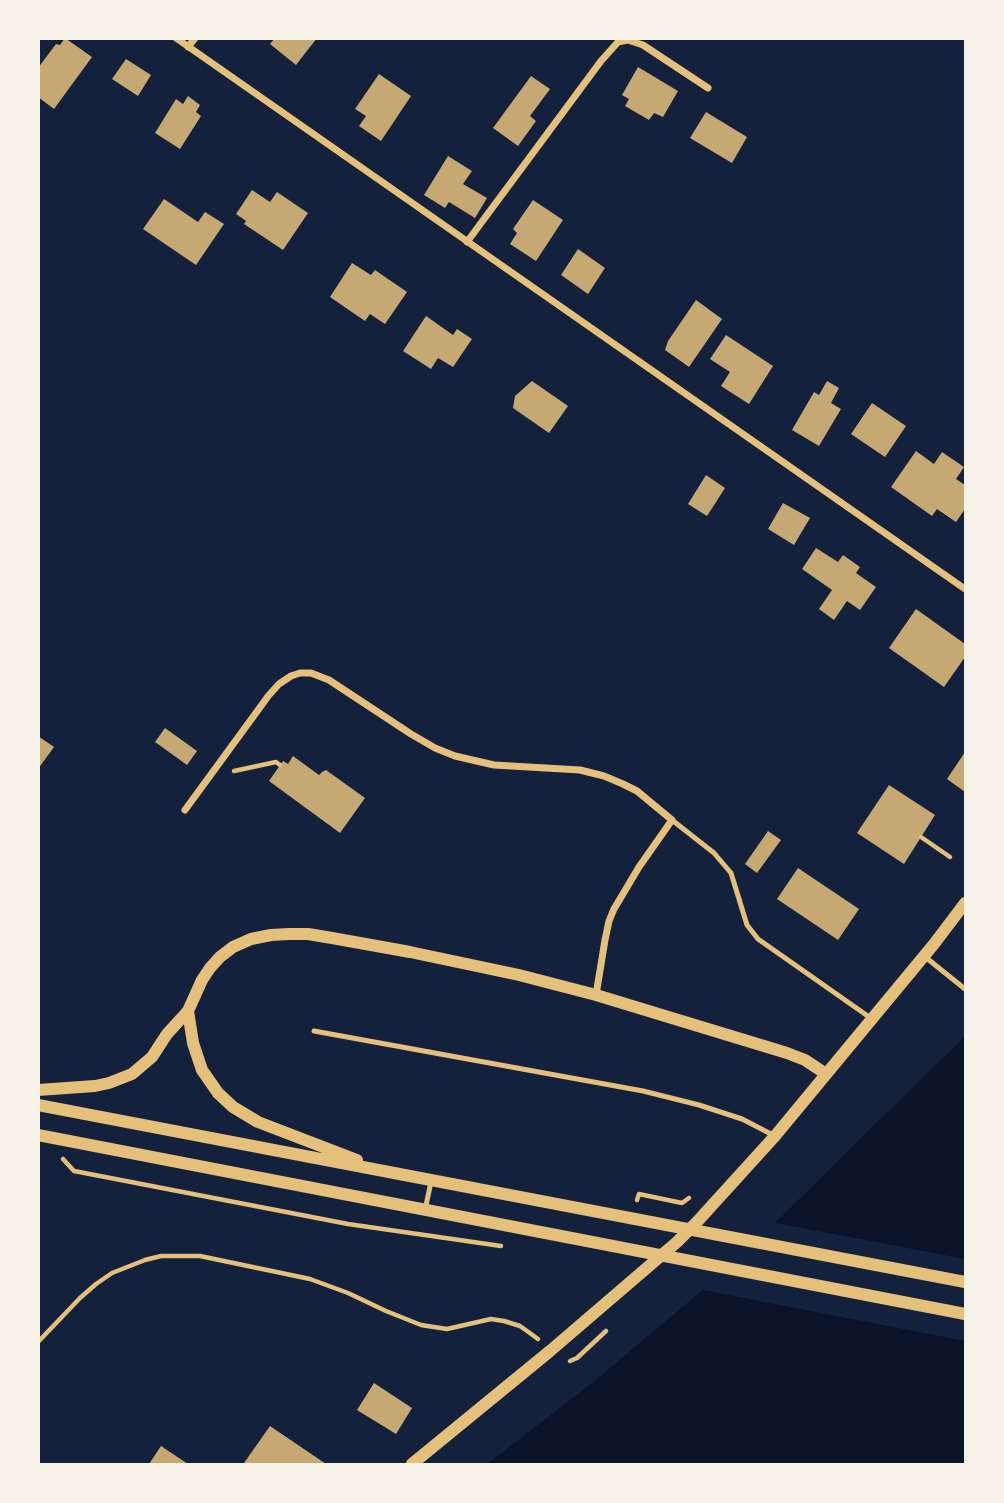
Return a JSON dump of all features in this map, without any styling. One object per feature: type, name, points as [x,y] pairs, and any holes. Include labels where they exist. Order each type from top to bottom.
[{"type":"street","points":[[176,38],[965,589]]},
{"type":"street","points":[[188,47],[195,38]]},
{"type":"street","points":[[467,242],[618,42],[628,40],[643,45],[708,88]]},
{"type":"street","points":[[186,810],[269,695],[290,676],[300,673],[311,673],[329,680],[411,734],[455,756],[494,765],[580,770],[604,776],[637,791],[672,820],[639,867],[609,920],[596,995]]},
{"type":"street","points":[[412,1465],[677,1242],[715,1204],[775,1136],[965,903]]},
{"type":"street","points":[[38,1090],[94,1086],[132,1074],[152,1056],[188,1011],[202,980],[220,957],[233,947],[251,939],[289,934],[308,934],[397,950],[519,975],[596,995],[787,1053],[805,1060],[826,1074]]},
{"type":"street","points":[[188,1011],[192,1043],[202,1070],[218,1093],[233,1107],[258,1122],[384,1171]]},
{"type":"street","points":[[38,1105],[965,1282]]},
{"type":"street","points":[[39,1135],[965,1314]]},
{"type":"lane","points":[[672,820],[714,853],[728,868],[747,925],[758,939],[872,1019]]},
{"type":"lane","points":[[924,956],[965,989]]},
{"type":"lane","points":[[314,1031],[643,1091],[742,1119],[775,1136]]},
{"type":"lane","points":[[425,1210],[431,1180]]},
{"type":"path","points":[[212,772],[229,772],[276,762],[280,765]]},
{"type":"path","points":[[921,837],[950,857]]},
{"type":"path","points":[[74,1171],[348,1224],[504,1246]]},
{"type":"path","points":[[637,1200],[639,1194],[682,1203],[689,1198]]},
{"type":"path","points":[[38,1342],[80,1298],[112,1273],[161,1256],[200,1256],[310,1279],[421,1325],[447,1329],[491,1319],[520,1326],[542,1342]]},
{"type":"water","points":[[965,1036],[965,1464],[487,1464],[592,1383],[730,1267]]},
{"type":"pier","points":[[771,1222],[965,1259],[965,1341],[698,1289],[728,1265]]},
{"type":"building","points":[[65,38],[92,57],[54,109],[38,97],[38,68],[56,44],[60,45]]},
{"type":"building","points":[[275,38],[317,38],[296,65],[270,44]]},
{"type":"building","points":[[126,59],[151,75],[138,96],[112,79]]},
{"type":"building","points":[[638,67],[678,91],[663,117],[654,113],[649,120],[625,106],[629,99],[622,95]]},
{"type":"building","points":[[379,74],[411,96],[381,141],[359,126],[366,116],[355,109]]},
{"type":"building","points":[[531,76],[550,89],[530,116],[536,121],[518,146],[493,128]]},
{"type":"building","points":[[188,96],[200,105],[196,112],[201,116],[180,149],[155,133],[176,99],[183,104]]},
{"type":"building","points":[[706,112],[747,137],[732,163],[690,138]]},
{"type":"building","points":[[448,156],[472,171],[463,184],[487,198],[475,218],[449,202],[445,208],[424,195]]},
{"type":"building","points":[[252,190],[270,202],[277,192],[308,213],[283,250],[244,224],[246,221],[236,214]]},
{"type":"building","points":[[164,199],[198,222],[205,212],[224,224],[196,265],[143,229]]},
{"type":"building","points":[[533,200],[563,220],[536,261],[510,244],[517,233],[513,229]]},
{"type":"building","points":[[578,249],[605,268],[588,294],[561,275]]},
{"type":"building","points":[[352,263],[371,275],[375,270],[407,292],[385,324],[370,314],[365,321],[330,297]]},
{"type":"building","points":[[696,300],[722,319],[689,367],[665,350],[668,341]]},
{"type":"building","points":[[426,316],[453,335],[457,329],[472,339],[453,367],[438,358],[431,369],[403,351]]},
{"type":"building","points":[[726,335],[773,366],[749,404],[721,386],[730,372],[710,359]]},
{"type":"building","points":[[532,381],[568,406],[549,433],[513,408],[515,396]]},
{"type":"building","points":[[827,381],[839,388],[831,403],[841,409],[819,446],[792,430],[814,392],[819,395]]},
{"type":"building","points":[[872,403],[906,426],[885,457],[851,434]]},
{"type":"building","points":[[916,451],[934,464],[942,452],[964,467],[956,479],[965,485],[965,509],[956,522],[937,509],[932,516],[891,487]]},
{"type":"building","points":[[706,475],[725,488],[707,516],[688,504]]},
{"type":"building","points":[[783,503],[810,518],[794,545],[768,529]]},
{"type":"building","points":[[816,548],[838,562],[843,555],[860,567],[856,573],[876,587],[860,610],[847,601],[834,620],[819,609],[832,590],[802,569]]},
{"type":"building","points":[[916,609],[965,644],[965,657],[944,687],[889,648]]},
{"type":"building","points":[[165,728],[197,751],[187,765],[155,742]]},
{"type":"building","points":[[38,736],[54,747],[38,769]]},
{"type":"building","points":[[965,752],[965,792],[947,779]]},
{"type":"building","points":[[293,756],[319,775],[326,770],[365,798],[340,833],[269,781],[283,761],[288,764]]},
{"type":"building","points":[[889,785],[935,815],[904,864],[857,833]]},
{"type":"building","points":[[768,831],[781,840],[757,873],[745,864]]},
{"type":"building","points":[[798,868],[859,909],[838,940],[777,899]]},
{"type":"building","points":[[374,1383],[412,1408],[396,1434],[357,1410]]},
{"type":"building","points":[[270,1426],[326,1464],[244,1463]]},
{"type":"building","points":[[161,1446],[188,1464],[149,1464]]}]
